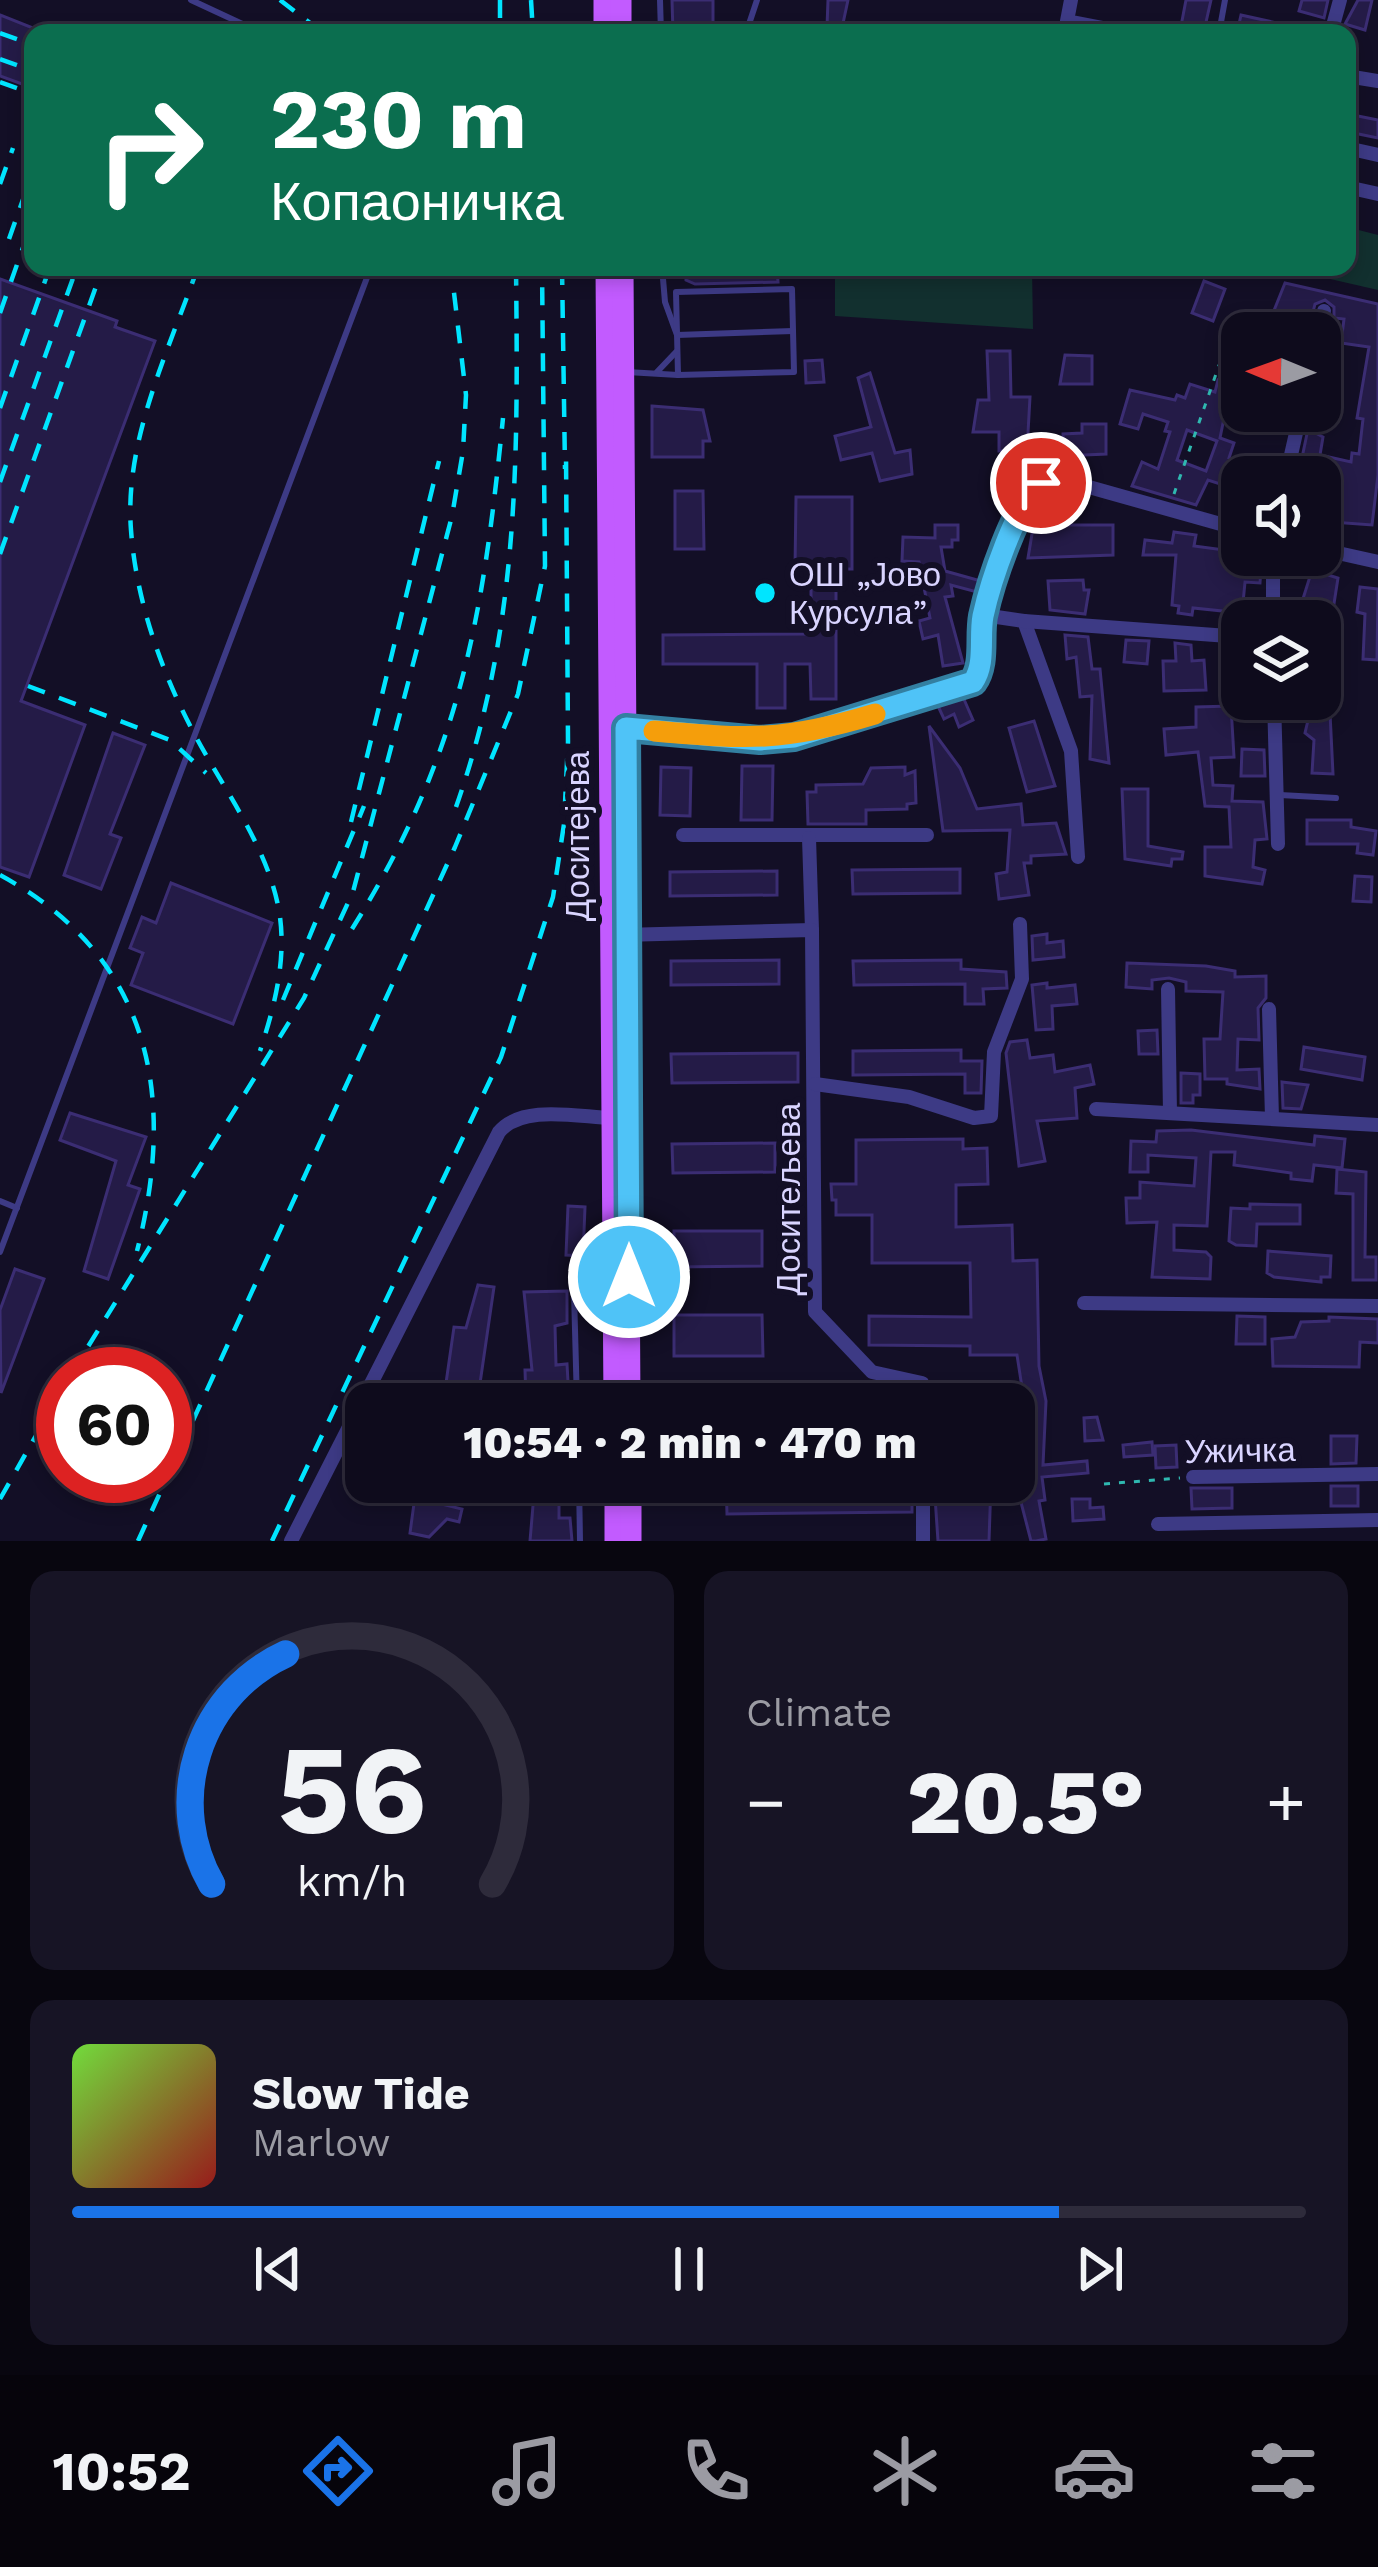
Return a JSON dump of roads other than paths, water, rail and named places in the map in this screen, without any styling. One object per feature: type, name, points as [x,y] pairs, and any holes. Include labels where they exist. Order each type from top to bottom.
[{"type":"main road","name":"Доситејева","points":[[606,276],[630,1383]]},
{"type":"main road","name":"Доситејева","points":[[617,728],[622,276]]},
{"type":"main road","name":"Доситејева","points":[[614,1383],[612,1118],[619,935]]},
{"type":"main road","points":[[614,1503],[615,1541]]},
{"type":"main road","points":[[631,1503],[631,1541]]},
{"type":"street","points":[[1071,0],[1067,21],[1082,24]]},
{"type":"street","points":[[617,728],[760,740],[794,737],[961,688],[979,673],[983,615],[1017,518],[1030,494],[1046,480],[1221,524]]},
{"type":"street","points":[[1341,554],[1378,562]]},
{"type":"street","points":[[983,615],[1221,635]]},
{"type":"street","points":[[1024,621],[1071,751],[1078,857]]},
{"type":"street","points":[[1274,720],[1278,844]]},
{"type":"street","points":[[683,836],[927,835]]},
{"type":"street","name":"Доситељева","points":[[809,838],[815,1312],[872,1372],[922,1383]]},
{"type":"street","points":[[815,1084],[909,1096],[974,1118],[991,1116],[994,1052],[1022,980],[1020,924]]},
{"type":"street","points":[[619,935],[812,931]]},
{"type":"street","points":[[1168,988],[1170,1113]]},
{"type":"street","points":[[1269,1009],[1272,1118]]},
{"type":"street","points":[[1096,1108],[1378,1125]]},
{"type":"street","points":[[291,1541],[499,1132],[508,1121],[524,1116],[612,1118]]},
{"type":"street","points":[[1084,1303],[1378,1306]]},
{"type":"street","name":"Ужичка","points":[[1193,1477],[1378,1474]]},
{"type":"street","points":[[923,1503],[923,1541]]},
{"type":"street","points":[[1159,1524],[1378,1520]]},
{"type":"lane","points":[[191,0],[243,24]]},
{"type":"lane","points":[[0,1252],[368,276]]},
{"type":"lane","points":[[663,276],[665,302],[677,334]]},
{"type":"lane","points":[[623,371],[678,375],[794,372],[792,289],[676,292],[678,375]]},
{"type":"lane","points":[[677,334],[793,331]]},
{"type":"lane","points":[[654,374],[677,351]]},
{"type":"lane","points":[[1275,795],[1336,798]]},
{"type":"lane","points":[[0,1201],[17,1208]]},
{"type":"lane","points":[[574,1292],[576,1383]]},
{"type":"lane","points":[[579,1503],[580,1541]]},
{"type":"railway","points":[[280,0],[311,24]]},
{"type":"railway","points":[[500,0],[500,24]]},
{"type":"railway","points":[[531,0],[532,24]]},
{"type":"railway","points":[[0,33],[24,42]]},
{"type":"railway","points":[[0,59],[24,68]]},
{"type":"railway","points":[[0,82],[24,91]]},
{"type":"railway","points":[[0,184],[13,148]]},
{"type":"railway","points":[[9,239],[24,196]]},
{"type":"railway","points":[[0,313],[24,245]]},
{"type":"railway","points":[[0,408],[47,276]]},
{"type":"railway","points":[[0,482],[74,276]]},
{"type":"railway","points":[[0,554],[100,276]]},
{"type":"railway","points":[[195,276],[141,429],[134,463],[131,530],[138,583],[162,663],[196,737],[257,846],[275,893],[280,968],[260,1051]]},
{"type":"railway","points":[[88,1347],[304,998],[353,892],[452,516],[463,451],[466,395],[452,276]]},
{"type":"railway","points":[[456,807],[493,673],[504,606],[515,473],[516,276]]},
{"type":"railway","points":[[138,1541],[455,847],[518,694],[545,566],[542,276]]},
{"type":"railway","points":[[562,276],[565,469]]},
{"type":"railway","points":[[352,929],[419,804],[461,683],[486,558],[503,418]]},
{"type":"railway","points":[[272,1541],[501,1057],[553,897],[564,824],[568,742],[566,454]]},
{"type":"railway","points":[[351,822],[439,461]]},
{"type":"railway","points":[[28,686],[170,740],[206,773]]},
{"type":"railway","points":[[283,1000],[364,806]]},
{"type":"railway","points":[[0,875],[51,908],[91,946],[120,989],[140,1035],[151,1085],[154,1138],[137,1251]]},
{"type":"railway","points":[[0,1499],[36,1436]]},
{"type":"place","name":"ОШ „Јово Курсула”","points":[[765,593]]}]
